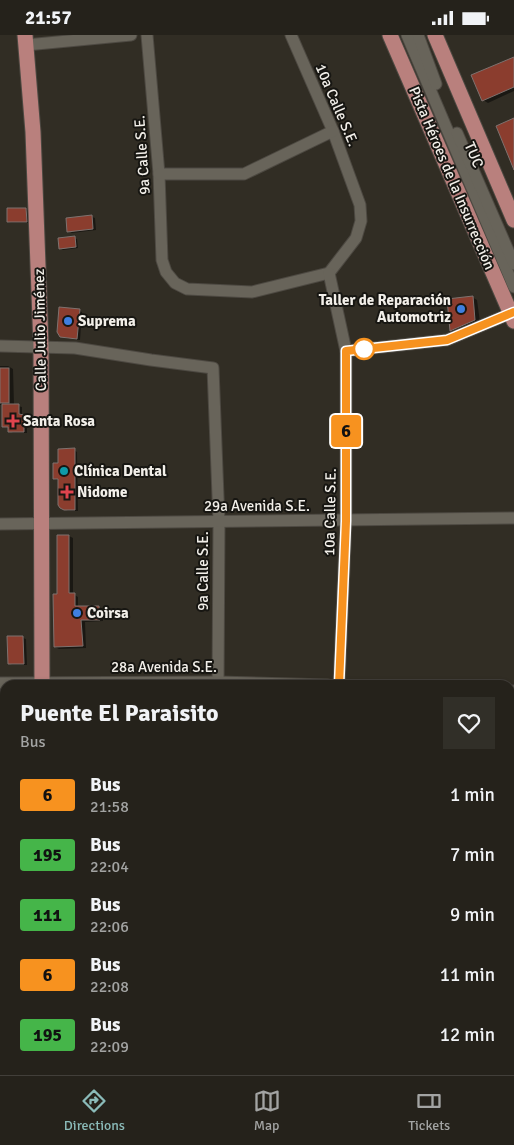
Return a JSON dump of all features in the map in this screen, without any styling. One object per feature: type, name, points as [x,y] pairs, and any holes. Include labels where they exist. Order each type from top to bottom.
[{"type":"main road","name":"Pista Héroes de la Insurrección","points":[[390,35],[513,316]]},
{"type":"main road","points":[[435,35],[514,220]]},
{"type":"main road","name":"Calle Julio Jiménez","points":[[26,40],[33,132],[42,346],[42,680]]},
{"type":"street","points":[[26,40],[131,35]]},
{"type":"street","name":"9a Calle S.E.","points":[[147,35],[159,174],[162,260],[166,272],[175,283],[187,289],[252,292],[329,273]]},
{"type":"street","name":"10a Calle S.E.","points":[[291,35],[333,131],[360,205],[361,221],[356,238],[329,273],[346,351],[346,521],[339,680]]},
{"type":"street","name":"TUC","points":[[407,35],[514,287]]},
{"type":"street","name":"TUC","points":[[418,35],[434,81],[514,265]]},
{"type":"street","points":[[159,174],[244,174],[333,131]]},
{"type":"street","points":[[346,351],[447,340],[513,316]]},
{"type":"street","points":[[0,346],[42,346]]},
{"type":"street","name":"9a Calle S.E.","points":[[42,346],[75,348],[213,368],[219,522],[218,680]]},
{"type":"street","name":"29a Avenida S.E.","points":[[0,524],[514,518]]},
{"type":"building","points":[[514,57],[514,87],[482,101],[471,75]]},
{"type":"building","points":[[514,118],[514,170],[496,126]]},
{"type":"building","points":[[7,208],[26,208],[27,222],[7,222]]},
{"type":"building","points":[[92,215],[93,229],[67,232],[66,218]]},
{"type":"building","points":[[75,236],[76,247],[59,249],[58,238]]},
{"type":"building","name":"Taller de Reparación Automotriz","points":[[473,296],[475,320],[450,331],[447,299]]},
{"type":"building","name":"Suprema","points":[[59,307],[80,309],[77,339],[60,337],[57,332]]},
{"type":"building","points":[[0,368],[9,368],[9,403],[0,403]]},
{"type":"building","name":"Santa Rosa","points":[[2,404],[19,404],[19,414],[24,415],[24,432],[8,432],[8,427],[2,427]]},
{"type":"building","points":[[75,448],[75,510],[64,510],[58,505],[58,479],[53,479],[53,463],[58,463],[58,449]]},
{"type":"building","points":[[57,535],[69,535],[69,593],[75,593],[75,606],[99,606],[100,620],[81,620],[83,646],[54,647],[53,594],[57,594]]},
{"type":"building","points":[[7,636],[23,636],[24,664],[8,664]]},
{"type":"bus line","name":"6","points":[[339,680],[346,521],[346,351],[447,340],[514,312]]},
{"type":"place","name":"Taller de Reparación Automotriz","points":[[461,309]]},
{"type":"place","name":"Suprema","points":[[68,321]]},
{"type":"place","name":"Santa Rosa","points":[[13,421]]},
{"type":"place","name":"Clínica Dental","points":[[64,471]]},
{"type":"place","name":"Nidome","points":[[67,492]]},
{"type":"place","name":"Coirsa","points":[[77,613]]}]
